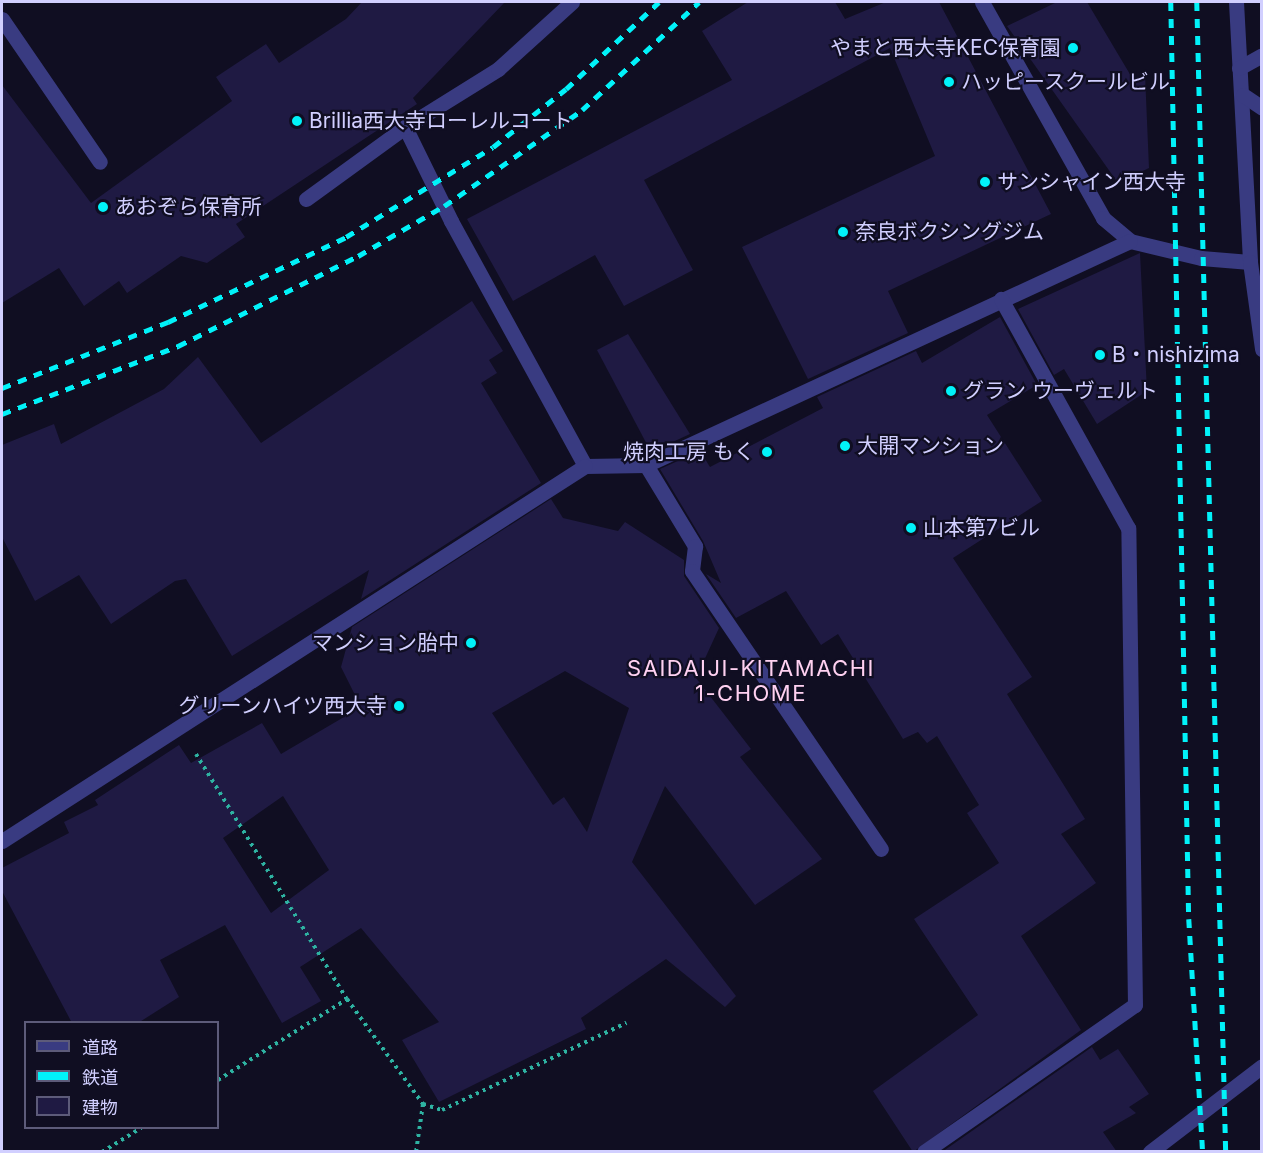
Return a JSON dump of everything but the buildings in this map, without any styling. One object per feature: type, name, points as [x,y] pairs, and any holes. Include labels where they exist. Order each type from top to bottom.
[{"type":"street","points":[[306,199],[405,127],[498,69],[572,2]]},
{"type":"street","points":[[982,2],[1103,218],[1130,241],[1201,258],[1250,262]]},
{"type":"street","points":[[1236,2],[1239,68],[1243,95],[1250,262],[1262,349]]},
{"type":"street","points":[[2,19],[100,162]]},
{"type":"street","points":[[1239,68],[1262,55]]},
{"type":"street","points":[[1243,95],[1262,108]]},
{"type":"street","points":[[405,127],[451,221],[585,466]]},
{"type":"street","points":[[2,841],[178,725],[585,466],[646,465],[1130,241]]},
{"type":"street","points":[[924,1152],[1135,1005],[1128,528],[1001,299]]},
{"type":"street","points":[[646,465],[695,546],[692,571],[881,849]]},
{"type":"street","points":[[1150,1152],[1262,1066]]},
{"type":"path","points":[[178,725],[347,999],[423,1104],[442,1110],[626,1023]]},
{"type":"path","points":[[219,1079],[347,999]]},
{"type":"path","points":[[416,1152],[423,1104]]},
{"type":"path","points":[[102,1152],[139,1129]]},
{"type":"railway","points":[[2,388],[168,322],[346,237],[493,147],[566,89],[659,2]]},
{"type":"railway","points":[[2,414],[178,346],[358,256],[444,206],[582,110],[699,2]]},
{"type":"railway","points":[[1171,2],[1189,919],[1203,1152]]},
{"type":"railway","points":[[1197,2],[1226,1152]]},
{"type":"place","name":"やまと西大寺KEC保育園","points":[[1073,48]]},
{"type":"place","name":"ハッピースクールビル","points":[[949,82]]},
{"type":"place","name":"Brillia西大寺ローレルコート","points":[[297,121]]},
{"type":"place","name":"サンシャイン西大寺","points":[[985,182]]},
{"type":"place","name":"あおぞら保育所","points":[[103,207]]},
{"type":"place","name":"奈良ボクシングジム","points":[[843,232]]},
{"type":"place","name":"B・nishizima","points":[[1100,355]]},
{"type":"place","name":"グラン ウーヴェルト","points":[[951,391]]},
{"type":"place","name":"大開マンション","points":[[845,446]]},
{"type":"place","name":"焼肉工房 もく","points":[[767,452]]},
{"type":"place","name":"山本第7ビル","points":[[911,528]]},
{"type":"place","name":"マンション胎中","points":[[471,643]]},
{"type":"place","name":"グリーンハイツ西大寺","points":[[399,706]]},
{"type":"district","name":"SAIDAIJI-KITAMACHI 1-CHOME","points":[[751,680]]}]
